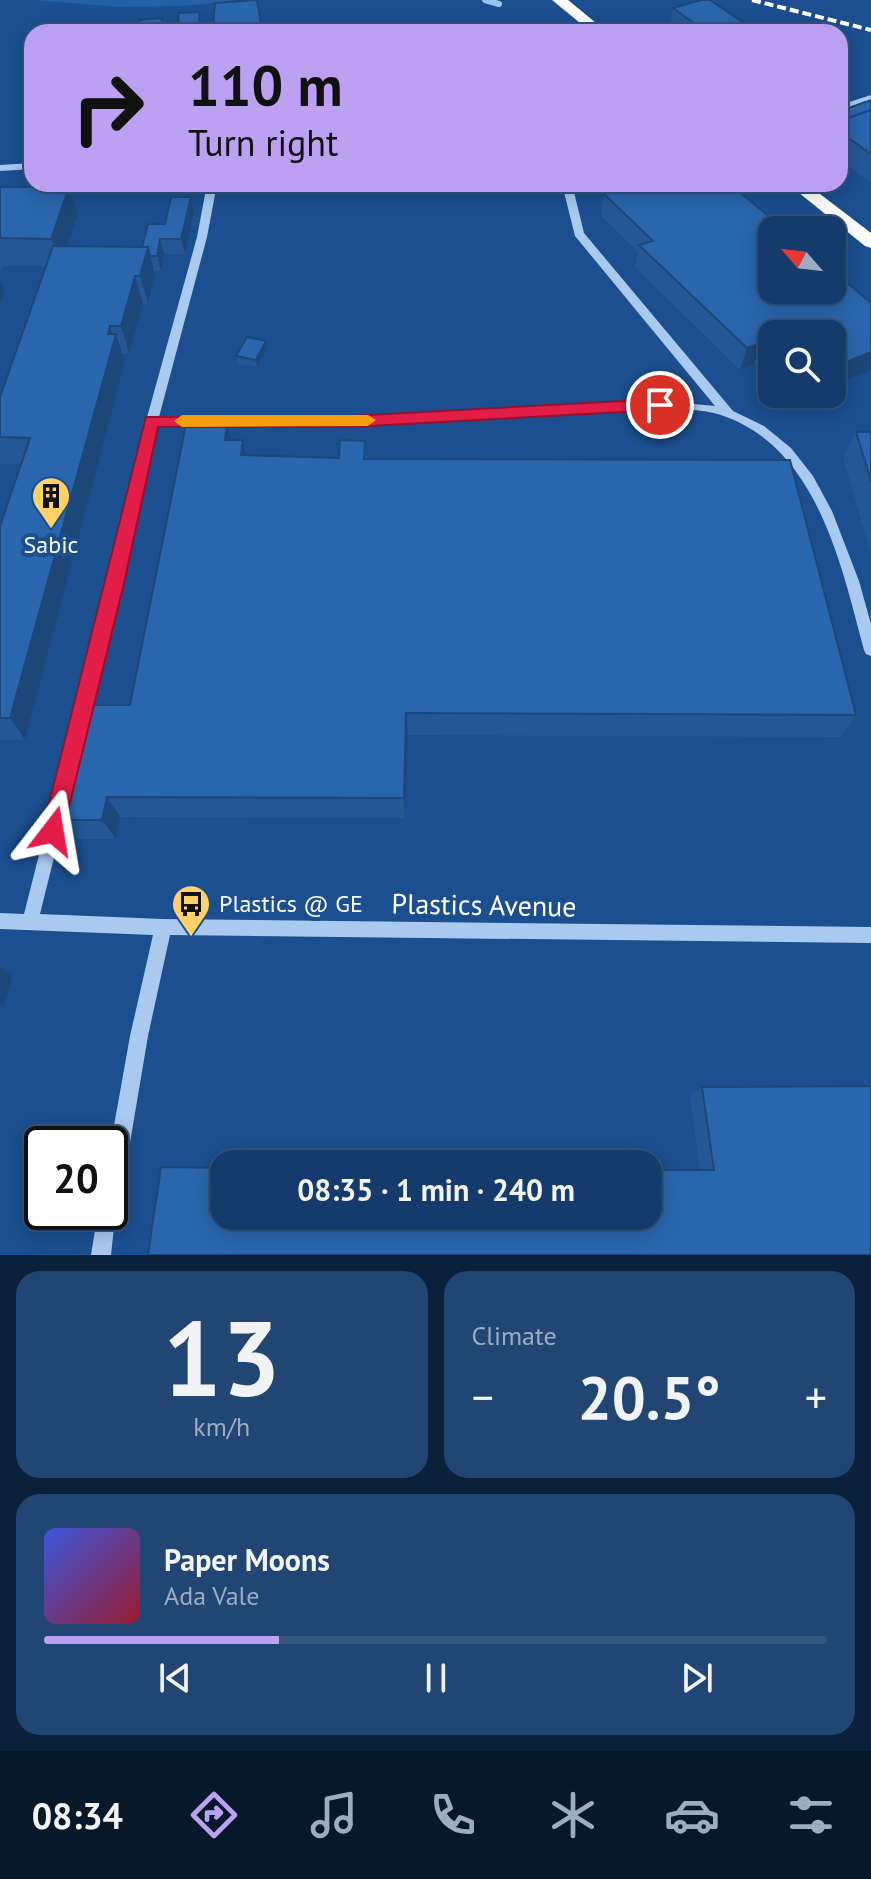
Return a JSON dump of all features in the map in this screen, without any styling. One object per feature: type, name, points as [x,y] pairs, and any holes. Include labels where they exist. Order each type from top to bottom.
[{"type":"highway","points":[[559,0],[590,24]]},
{"type":"highway","points":[[806,192],[871,242]]},
{"type":"street","points":[[848,105],[871,98]]},
{"type":"street","points":[[0,168],[24,166]]},
{"type":"street","points":[[30,922],[152,421],[202,237],[210,192]]},
{"type":"street","points":[[569,192],[579,234],[728,413]]},
{"type":"street","points":[[152,421],[351,421],[660,405],[728,413],[774,437],[821,496],[871,650]]},
{"type":"street","name":"Plastics Avenue","points":[[0,921],[163,927],[871,935]]},
{"type":"street","points":[[123,1126],[163,927]]},
{"type":"street","points":[[101,1255],[105,1230]]},
{"type":"shaded area","points":[[35,0],[238,0],[184,6],[117,7]]},
{"type":"building","points":[[257,0],[261,24],[213,23],[215,3]]},
{"type":"building","points":[[710,0],[745,24],[695,24],[673,8]]},
{"type":"building","points":[[199,12],[200,24],[179,24],[178,13]]},
{"type":"building","points":[[161,18],[163,24],[140,24],[139,20]]},
{"type":"building","points":[[871,100],[871,110],[848,118],[848,108]]},
{"type":"building","points":[[871,110],[871,154],[848,138],[848,118]]},
{"type":"building","points":[[0,187],[24,187],[24,192],[67,192],[51,239],[0,238]]},
{"type":"building","points":[[740,192],[768,216],[758,216],[758,304],[846,304],[846,282],[871,303],[871,352],[846,362],[846,320],[758,320],[758,344],[747,348],[639,245],[653,241],[604,194]]},
{"type":"building","points":[[171,197],[191,197],[181,239],[160,239],[157,256],[150,256],[148,247],[142,247],[148,224],[165,224]]},
{"type":"building","name":"Sabic","points":[[53,246],[148,247],[140,276],[135,276],[121,326],[110,326],[108,334],[116,334],[10,718],[0,718],[0,526],[30,438],[0,437],[0,397]]},
{"type":"building","points":[[247,337],[266,341],[256,360],[236,356]]},
{"type":"building","points":[[186,424],[227,424],[225,440],[243,440],[241,455],[339,458],[340,440],[365,441],[364,459],[790,460],[856,715],[406,713],[404,798],[107,797],[102,820],[60,820],[86,705],[130,705]]},
{"type":"building","points":[[856,432],[871,432],[871,481]]},
{"type":"building","points":[[871,1086],[871,1255],[148,1255],[161,1167],[210,1168],[210,1230],[662,1230],[662,1170],[714,1170],[702,1087]]},
{"type":"waterway","points":[[485,0],[499,4]]},
{"type":"railway","points":[[752,0],[847,24]]},
{"type":"railway","points":[[848,24],[871,30]]},
{"type":"slow traffic","points":[[182,421],[368,420]]},
{"type":"place","name":"Sabic","points":[[51,530]]},
{"type":"place","name":"Plastics @ GE","points":[[191,938]]},
{"type":"route","points":[[53,831],[152,421],[351,421],[660,405]]}]
